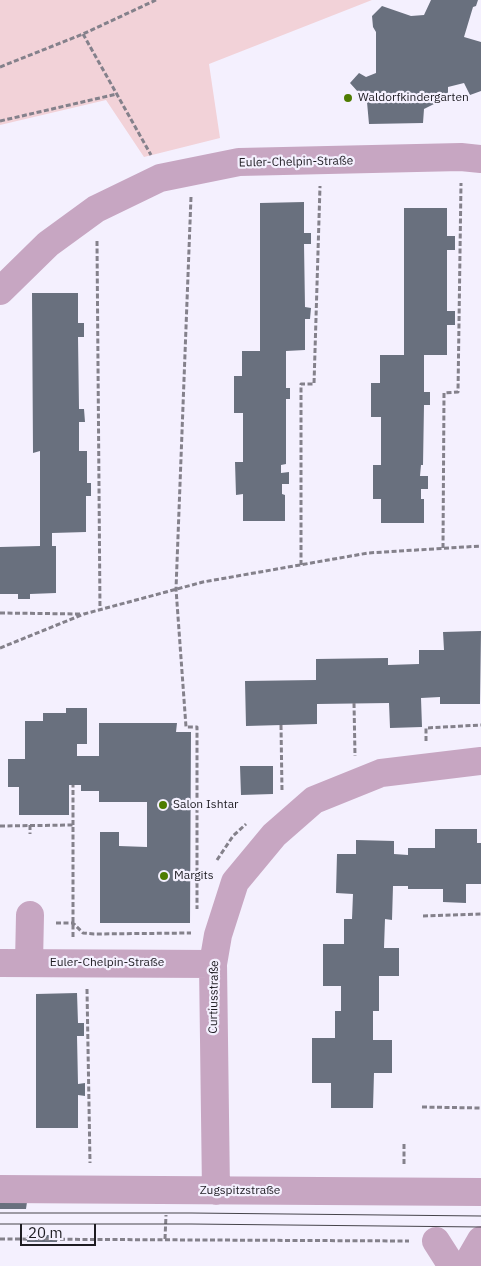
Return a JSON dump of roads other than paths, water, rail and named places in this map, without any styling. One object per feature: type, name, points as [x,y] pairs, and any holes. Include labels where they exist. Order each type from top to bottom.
[{"type":"street","name":"Euler-Chelpin-Straße","points":[[0,291],[48,244],[96,209],[160,178],[239,162],[471,158]]},
{"type":"street","name":"Curtiusstraße","points":[[216,1192],[213,964],[218,935],[235,882],[274,835],[314,800],[381,773],[481,762]]},
{"type":"street","points":[[29,963],[30,919]]},
{"type":"street","name":"Euler-Chelpin-Straße","points":[[0,963],[213,964]]},
{"type":"street","name":"Zugspitzstraße","points":[[0,1189],[216,1192],[481,1192]]},
{"type":"street","points":[[466,1266],[481,1240]]},
{"type":"street","points":[[436,1241],[452,1266]]},
{"type":"tram line","points":[[0,1213],[481,1216]]},
{"type":"tram line","points":[[0,1224],[481,1227]]},
{"type":"place","name":"Waldorfkindergarten","points":[[348,98]]},
{"type":"place","name":"Salon Ishtar","points":[[163,805]]},
{"type":"place","name":"Margits","points":[[164,876]]}]
